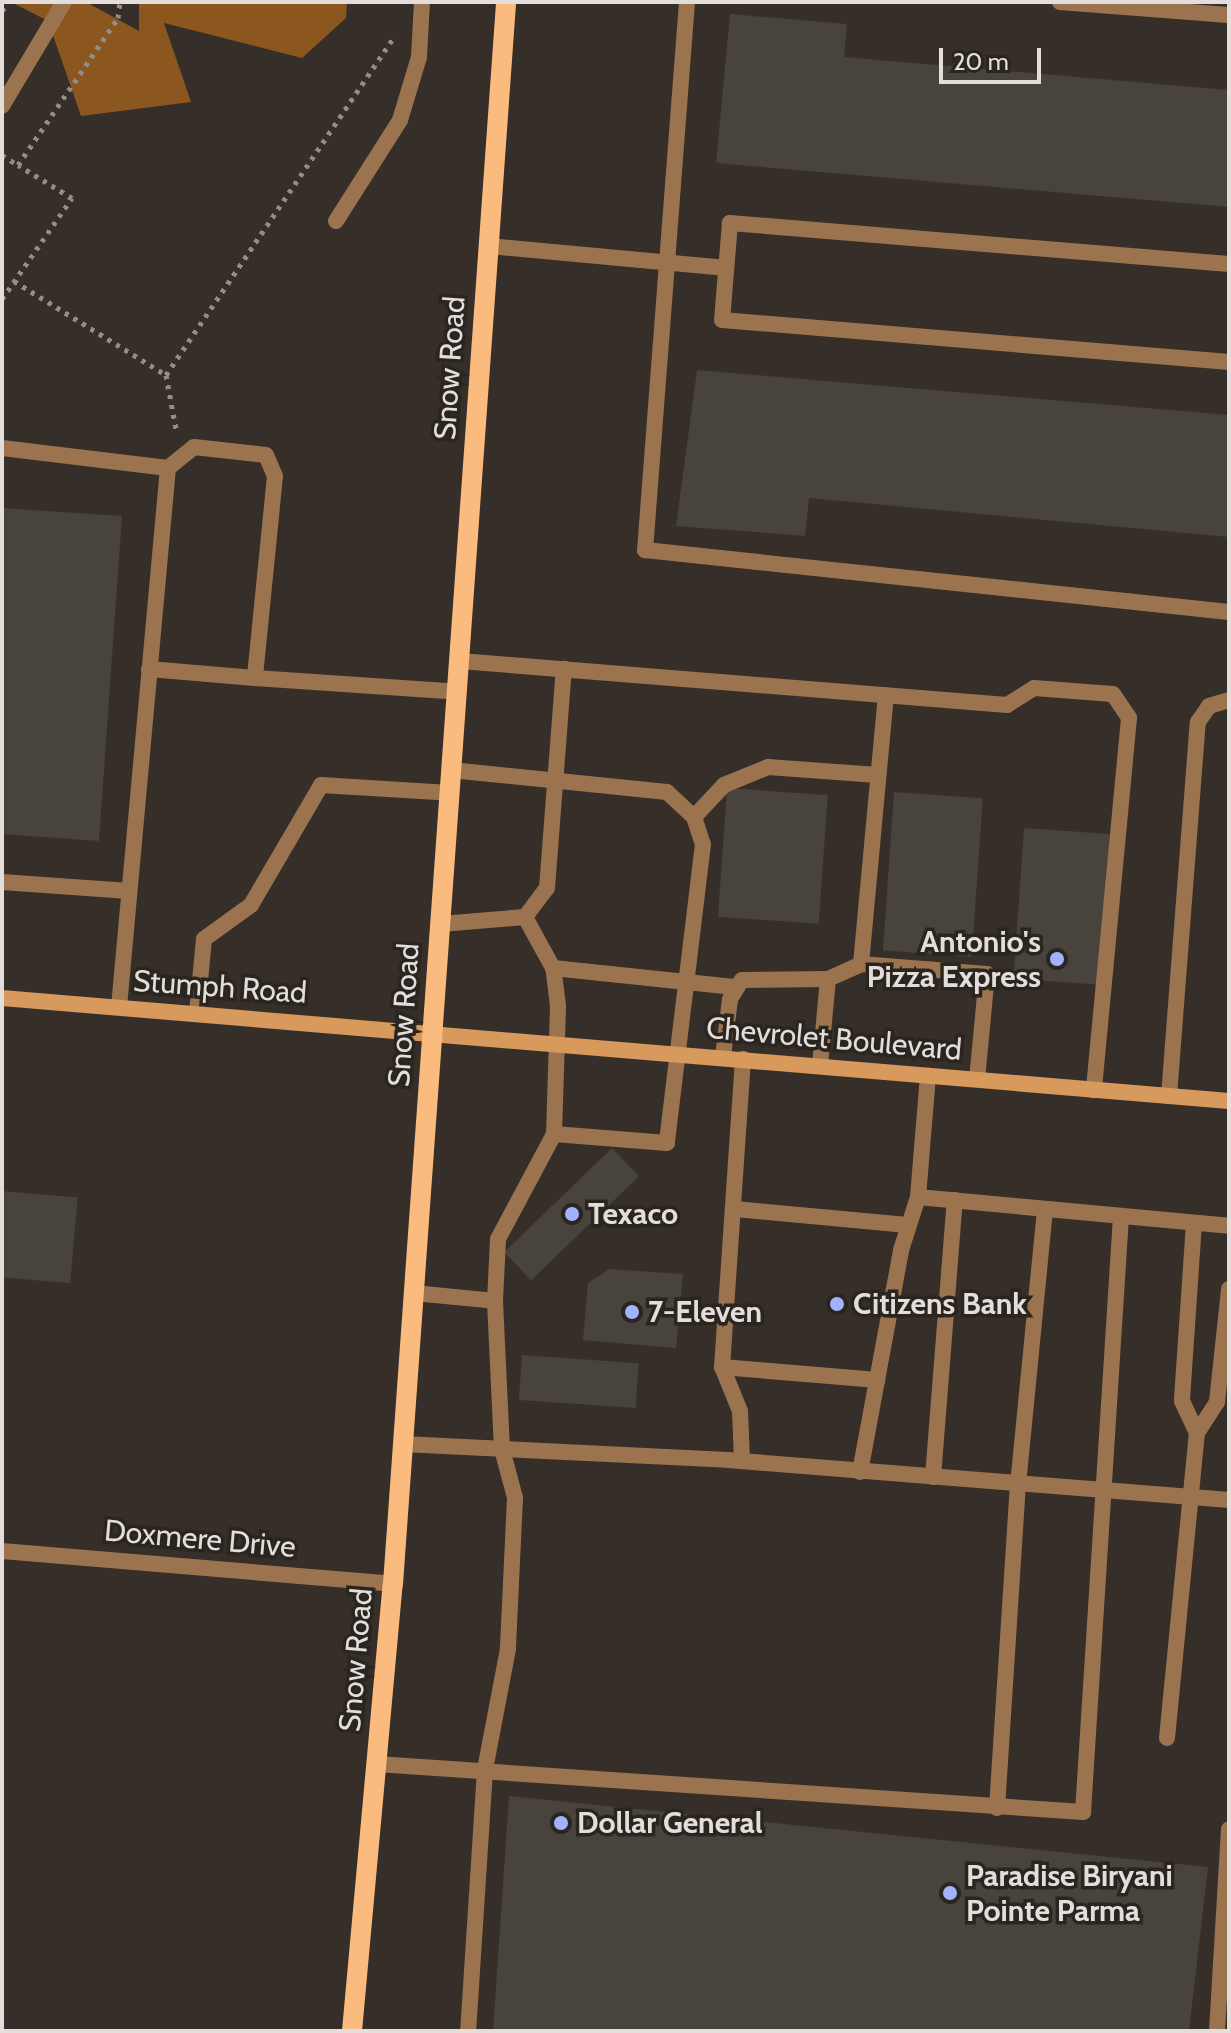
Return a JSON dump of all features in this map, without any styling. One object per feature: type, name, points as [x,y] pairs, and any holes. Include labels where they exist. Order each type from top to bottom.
[{"type":"main road","name":"Snow Road","points":[[352,2031],[393,1584],[506,2]]},
{"type":"main road","name":"Stumph Road","points":[[2,998],[433,1031]]},
{"type":"main road","name":"Chevrolet Boulevard","points":[[433,1031],[1229,1101]]},
{"type":"street","points":[[2,106],[64,2]]},
{"type":"street","points":[[336,221],[400,120],[419,57],[422,2]]},
{"type":"street","points":[[687,2],[664,260],[645,550],[1229,612]]},
{"type":"street","points":[[1060,2],[1229,15]]},
{"type":"street","points":[[1229,264],[730,223],[722,320],[1229,362]]},
{"type":"street","points":[[489,246],[724,268]]},
{"type":"street","points":[[119,1007],[168,468],[183,451],[205,447],[266,455],[271,462],[255,678]]},
{"type":"street","points":[[2,448],[168,468]]},
{"type":"street","points":[[460,661],[1007,705],[1034,688],[1105,692],[1127,710],[1094,1090]]},
{"type":"street","points":[[149,669],[458,692]]},
{"type":"street","points":[[441,924],[525,917],[547,888],[564,669]]},
{"type":"street","points":[[861,964],[886,695]]},
{"type":"street","points":[[1169,1096],[1198,722],[1209,706],[1229,700]]},
{"type":"street","points":[[694,817],[724,785],[768,767],[878,775]]},
{"type":"street","points":[[451,770],[667,792],[694,817],[703,844],[691,980],[673,1053],[667,1143],[554,1134]]},
{"type":"street","points":[[197,1013],[204,939],[251,905],[321,785],[450,793]]},
{"type":"street","points":[[2,882],[129,891]]},
{"type":"street","points":[[468,2031],[485,1770],[508,1649],[515,1498],[502,1449],[495,1301],[498,1239],[554,1134],[553,968],[525,917]]},
{"type":"street","points":[[553,968],[691,980],[734,987],[753,977],[828,979],[861,964],[987,974],[977,1079]]},
{"type":"street","points":[[820,1065],[828,979]]},
{"type":"street","points":[[723,1057],[734,987]]},
{"type":"street","points":[[742,1461],[740,1411],[722,1367],[723,1289],[735,1209],[743,1059]]},
{"type":"street","points":[[860,1472],[907,1225],[918,1197],[928,1075]]},
{"type":"street","points":[[918,1197],[1229,1226]]},
{"type":"street","points":[[933,1477],[955,1200]]},
{"type":"street","points":[[735,1209],[907,1225]]},
{"type":"street","points":[[997,1808],[1018,1485],[1045,1209]]},
{"type":"street","points":[[377,1764],[1083,1812],[1121,1217]]},
{"type":"street","points":[[1194,1223],[1182,1401],[1197,1433]]},
{"type":"street","points":[[1167,1738],[1197,1433],[1217,1402],[1229,1289]]},
{"type":"street","points":[[414,1293],[495,1301]]},
{"type":"street","points":[[722,1367],[877,1380]]},
{"type":"street","points":[[403,1444],[742,1461],[1229,1500]]},
{"type":"street","name":"Doxmere Drive","points":[[2,1551],[393,1584]]},
{"type":"street","points":[[1217,2031],[1229,1829]]},
{"type":"path","points":[[2,11],[8,2]]},
{"type":"path","points":[[18,165],[118,18],[120,2]]},
{"type":"path","points":[[166,375],[395,35],[396,24]]},
{"type":"path","points":[[2,155],[72,198],[2,299]]},
{"type":"path","points":[[14,281],[166,375],[183,451]]},
{"type":"shaded area","points":[[11,2],[86,2],[139,31],[139,2],[347,2],[346,18],[302,58],[164,23],[191,102],[81,116],[48,21]]},
{"type":"building","points":[[730,14],[847,24],[844,57],[1229,90],[1229,207],[716,163]]},
{"type":"building","points":[[697,370],[1229,415],[1229,537],[809,498],[805,536],[676,526]]},
{"type":"building","points":[[2,508],[122,516],[99,841],[2,834]]},
{"type":"building","points":[[727,788],[828,795],[819,924],[718,917]]},
{"type":"building","points":[[894,792],[983,798],[972,957],[883,951]]},
{"type":"building","points":[[1024,828],[1110,834],[1099,985],[1013,979]]},
{"type":"building","name":"Texaco","points":[[612,1148],[639,1176],[531,1280],[504,1252]]},
{"type":"building","points":[[2,1191],[78,1198],[70,1283],[2,1277]]},
{"type":"building","name":"7-Eleven","points":[[609,1269],[683,1274],[676,1348],[583,1340],[588,1283]]},
{"type":"building","points":[[522,1355],[639,1363],[636,1408],[519,1400]]},
{"type":"building","points":[[509,1796],[1208,1867],[1189,2031],[493,2031]]},
{"type":"place","name":"Antonio's Pizza Express","points":[[1057,959]]},
{"type":"place","name":"Texaco","points":[[572,1214]]},
{"type":"place","name":"Citizens Bank","points":[[837,1304]]},
{"type":"place","name":"7-Eleven","points":[[632,1312]]},
{"type":"place","name":"Dollar General","points":[[561,1823]]},
{"type":"place","name":"Paradise Biryani Pointe Parma","points":[[950,1893]]}]
